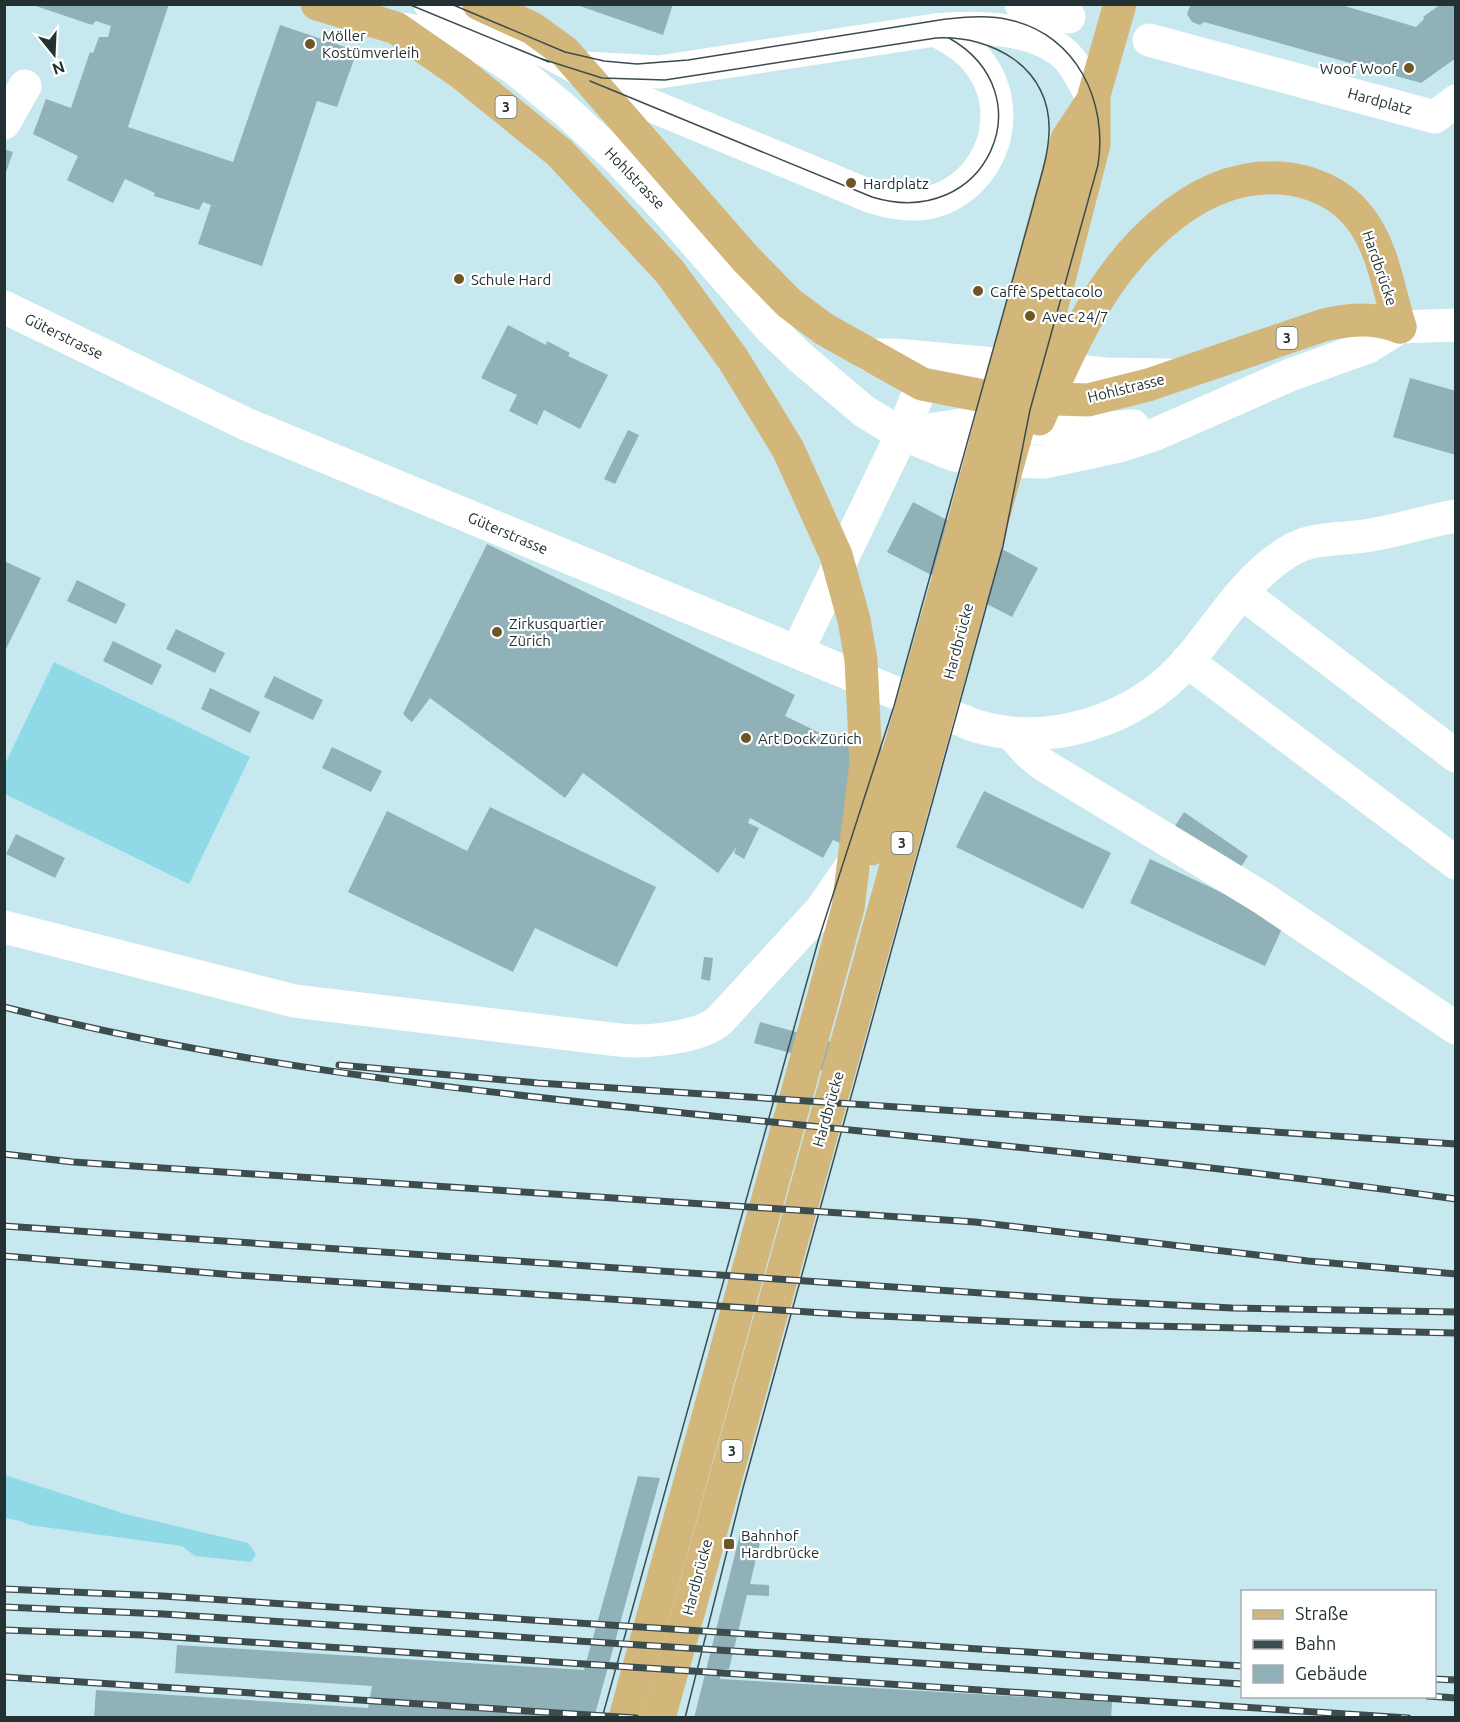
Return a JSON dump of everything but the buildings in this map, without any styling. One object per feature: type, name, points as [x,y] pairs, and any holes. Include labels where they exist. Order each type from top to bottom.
[{"type":"main road","name":"Hohlstrasse","points":[[317,4],[396,28]]},
{"type":"main road","name":"Hohlstrasse","points":[[479,4],[516,19],[548,37],[580,68],[746,259],[789,303],[824,329],[922,384],[989,397],[1088,400],[1117,394],[1347,320],[1368,319],[1400,327]]},
{"type":"main road","name":"Hardbrücke","points":[[625,1718],[848,908],[868,859],[897,765],[1120,4]]},
{"type":"main road","name":"Hardbrücke","points":[[396,28],[511,111],[560,153],[605,200],[670,272],[733,359],[788,449],[825,526],[846,586],[861,660],[866,763],[848,908]]},
{"type":"main road","name":"Hardbrücke","points":[[659,1718],[978,568],[999,501],[1083,134]]},
{"type":"main road","name":"Hardbrücke","points":[[999,501],[1079,332],[1102,294],[1140,246],[1176,214],[1209,192],[1250,178],[1285,178],[1303,181],[1333,194],[1359,217],[1375,246],[1400,327]]},
{"type":"street","points":[[425,4],[486,50]]},
{"type":"street","name":"Hohlstrasse","points":[[430,4],[487,26],[580,68]]},
{"type":"street","points":[[1021,4],[1069,17]]},
{"type":"street","name":"Hohlstrasse","points":[[396,28],[426,32],[486,50],[565,110],[618,159],[672,216],[772,330],[801,358],[849,400],[902,434],[954,455],[999,461],[1044,462],[1119,446],[1189,420],[1281,379],[1368,346],[1400,327],[1455,324]]},
{"type":"street","points":[[580,68],[659,72],[935,30],[981,28],[1015,32],[1058,49],[1069,59],[1093,100]]},
{"type":"street","points":[[580,68],[603,86],[866,194],[885,201],[916,204],[953,193],[971,179],[987,161],[997,127],[996,98],[985,71],[970,52],[935,30]]},
{"type":"street","name":"Hardplatz","points":[[1149,40],[1445,109]]},
{"type":"street","points":[[4,123],[25,86]]},
{"type":"street","name":"Güterstrasse","points":[[4,307],[246,424],[988,730],[1012,734],[1063,730],[1113,716],[1147,698],[1187,662],[1242,593],[1273,562],[1298,546],[1371,535],[1455,516]]},
{"type":"street","name":"Hohlstrasse","points":[[869,355],[895,355],[1106,374],[1177,375]]},
{"type":"street","points":[[798,650],[902,434],[922,384]]},
{"type":"street","points":[[1242,593],[1455,756]]},
{"type":"street","points":[[1187,662],[1455,863]]},
{"type":"street","points":[[4,927],[251,991],[315,1004],[627,1041],[703,1031],[719,1021],[762,976],[844,879],[877,822],[934,708]]},
{"type":"street","points":[[1012,734],[1042,764],[1264,899],[1455,1028]]},
{"type":"shaded area","points":[[54,662],[250,757],[189,884],[5,794],[5,764]]},
{"type":"shaded area","points":[[5,1475],[125,1514],[248,1543],[256,1554],[251,1562],[195,1556],[182,1546],[29,1525],[5,1518]]},
{"type":"tram line","points":[[408,4],[549,62]]},
{"type":"tram line","points":[[451,4],[565,52],[604,61],[637,64],[688,60],[946,19],[1002,18],[1033,28],[1053,40],[1070,56],[1083,74],[1098,118],[1100,141],[1098,165],[1030,410],[1003,546],[743,1488],[685,1718]]},
{"type":"tram line","points":[[542,59],[602,78],[665,80],[936,38],[978,42],[1015,60],[1030,74],[1041,90],[1047,110],[1049,133],[1040,179],[894,706],[819,938],[602,1718]]},
{"type":"tram line","points":[[590,81],[872,197],[912,203],[946,195],[973,177],[990,152],[998,122],[995,91],[979,62],[949,38]]},
{"type":"railway","points":[[4,1007],[168,1044],[416,1083],[1160,1162],[1456,1199]]},
{"type":"railway","points":[[339,1065],[538,1083],[1456,1144]]},
{"type":"railway","points":[[4,1154],[73,1162],[975,1222],[1308,1261],[1456,1274]]},
{"type":"railway","points":[[4,1226],[1098,1301],[1232,1308],[1456,1312]]},
{"type":"railway","points":[[4,1256],[235,1275],[856,1315],[1062,1324],[1456,1333]]},
{"type":"railway","points":[[4,1589],[162,1596],[1241,1666]]},
{"type":"railway","points":[[4,1607],[163,1614],[1241,1684]]},
{"type":"railway","points":[[4,1630],[142,1635],[1408,1718]]},
{"type":"railway","points":[[4,1677],[636,1718]]},
{"type":"railway","points":[[1436,1679],[1456,1680]]},
{"type":"railway","points":[[1436,1697],[1456,1698]]},
{"type":"place","name":"Möller Kostümverleih","points":[[310,44]]},
{"type":"place","name":"Woof Woof","points":[[1409,68]]},
{"type":"place","name":"Hardplatz","points":[[851,183]]},
{"type":"place","name":"Schule Hard","points":[[459,279]]},
{"type":"place","name":"Caffè Spettacolo","points":[[978,291]]},
{"type":"place","name":"Avec 24/7","points":[[1030,316]]},
{"type":"place","name":"Zirkusquartier Zürich","points":[[497,632]]},
{"type":"place","name":"Art Dock Zürich","points":[[746,738]]},
{"type":"place","name":"Bahnhof Hardbrücke","points":[[729,1544]]}]
